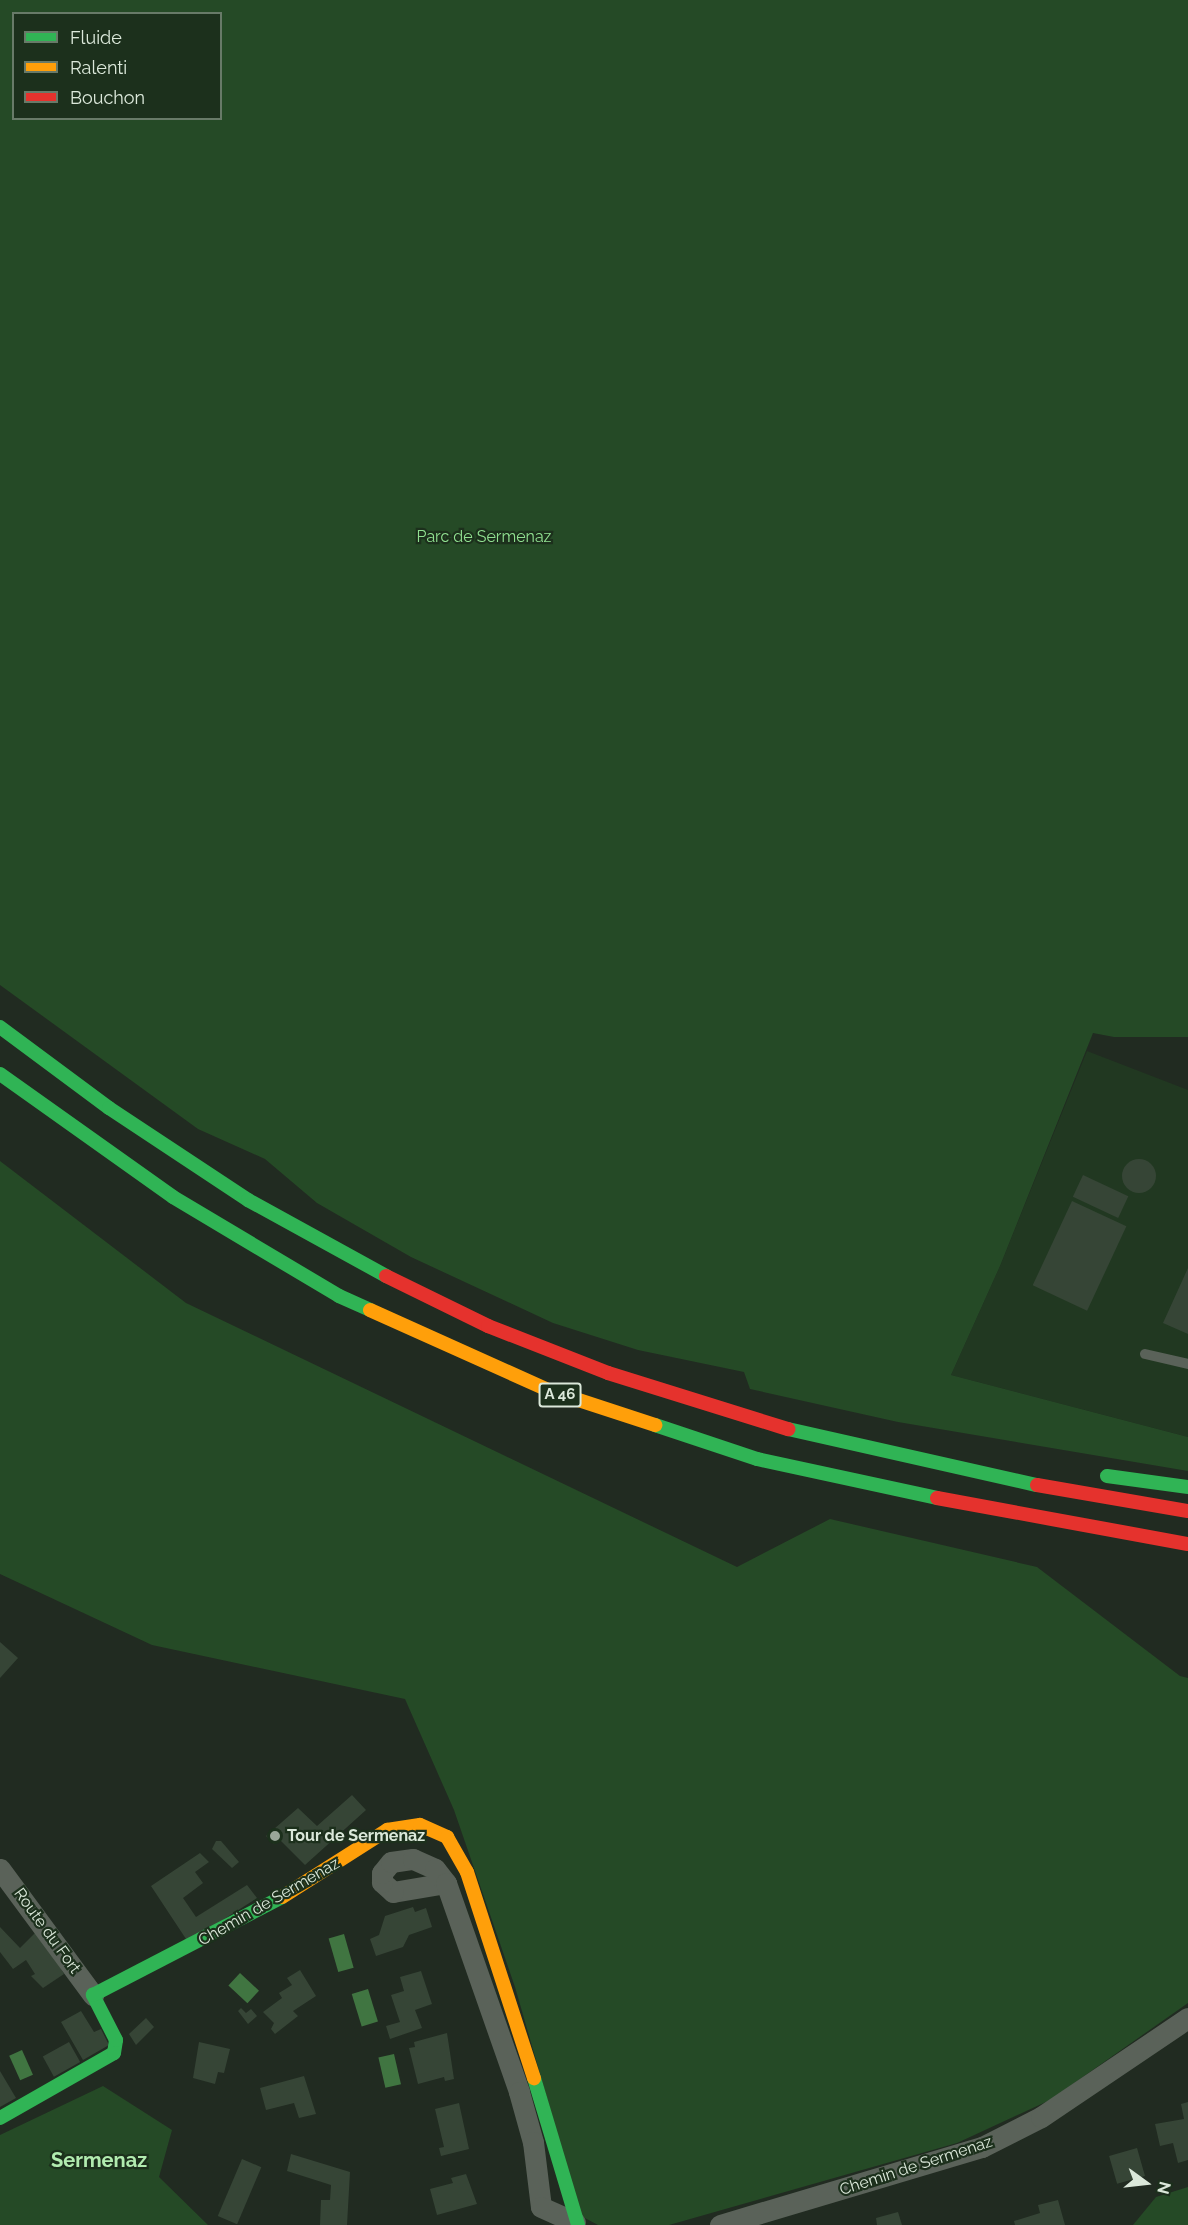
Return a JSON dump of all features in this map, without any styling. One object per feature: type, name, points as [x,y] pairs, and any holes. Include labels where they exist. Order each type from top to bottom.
[{"type":"main road","name":"A 46","points":[[0,1027],[184,1159],[248,1200],[369,1268],[488,1326],[666,1392],[803,1434],[889,1455],[1188,1511]]},
{"type":"main road","name":"A 46","points":[[0,1074],[173,1197],[339,1296],[548,1390],[757,1459],[990,1509],[1188,1544]]},
{"type":"main road","points":[[666,1392],[919,1443]]},
{"type":"main road","points":[[1097,1474],[1188,1487]]},
{"type":"main road","name":"Chemin de Sermenaz","points":[[93,1995],[262,1910],[387,1830],[405,1826],[430,1828],[456,1847],[467,1872],[559,2155],[576,2224]]},
{"type":"main road","points":[[0,2118],[114,2053],[116,2040],[93,1995]]},
{"type":"street","name":"Route du Fort","points":[[0,1869],[93,1995]]},
{"type":"street","name":"Chemin de Sermenaz","points":[[446,1882],[519,2092],[533,2142],[541,2207],[576,2224]]},
{"type":"street","name":"Chemin de Sermenaz","points":[[720,2225],[982,2146],[1041,2117],[1188,2018]]},
{"type":"lane","points":[[1145,1354],[1188,1364]]},
{"type":"shaded area","points":[[1087,1051],[1188,1090],[1188,1437],[951,1375],[1000,1266]]},
{"type":"shaded area","points":[[344,1934],[354,1968],[338,1972],[329,1938]]},
{"type":"shaded area","points":[[240,1973],[259,1991],[247,2003],[228,1985]]},
{"type":"shaded area","points":[[368,1989],[378,2022],[362,2026],[352,1994]]},
{"type":"shaded area","points":[[22,2050],[33,2075],[20,2080],[9,2056]]},
{"type":"shaded area","points":[[394,2054],[401,2084],[385,2088],[378,2058]]},
{"type":"green space","name":"Parc de Sermenaz","points":[[0,0],[1188,0],[1188,1037],[1114,1037],[1093,1033],[1000,1266],[951,1375],[1188,1437],[1188,1471],[898,1422],[750,1389],[744,1372],[638,1350],[553,1323],[411,1257],[317,1203],[265,1159],[198,1129],[0,985]]},
{"type":"green space","points":[[0,1161],[186,1303],[737,1567],[830,1519],[1037,1567],[1180,1676],[1188,1678],[1188,2003],[1050,2100],[957,2143],[669,2225],[598,2225],[581,2216],[515,1987],[454,1810],[405,1699],[152,1645],[0,1574]]},
{"type":"green space","points":[[103,2086],[172,2130],[159,2177],[208,2225],[0,2225],[0,2135]]},
{"type":"green space","points":[[1188,2187],[1188,2225],[1133,2225],[1156,2197]]},
{"type":"building","points":[[1139,1159],[1151,1164],[1156,1176],[1151,1188],[1139,1193],[1127,1188],[1122,1176],[1127,1164]]},
{"type":"building","points":[[1083,1175],[1128,1196],[1118,1218],[1073,1197]]},
{"type":"building","points":[[1072,1201],[1126,1226],[1087,1311],[1033,1285]]},
{"type":"building","points":[[1188,1268],[1188,1334],[1163,1323]]},
{"type":"building","points":[[0,1642],[18,1658],[0,1678]]},
{"type":"building","points":[[352,1795],[366,1810],[305,1865],[279,1839],[274,1844],[266,1836],[298,1808],[317,1826]]},
{"type":"building","points":[[216,1841],[221,1841],[239,1862],[232,1868],[212,1849]]},
{"type":"building","points":[[200,1853],[209,1862],[195,1872],[203,1883],[183,1898],[196,1917],[247,1885],[257,1898],[188,1942],[151,1886]]},
{"type":"building","points":[[413,1907],[415,1912],[426,1908],[432,1927],[409,1935],[403,1947],[376,1956],[370,1939],[379,1935],[385,1916]]},
{"type":"building","points":[[0,1927],[20,1948],[39,1929],[64,1974],[43,1988],[31,1976],[35,1974],[26,1960],[13,1969],[0,1952]]},
{"type":"building","points":[[300,1970],[316,1996],[293,2011],[298,2016],[275,2034],[271,2029],[274,2023],[263,2012],[282,1998],[279,1993],[292,1985],[287,1978]]},
{"type":"building","points":[[421,1971],[432,2004],[415,2010],[422,2028],[390,2039],[386,2026],[400,2022],[391,1995],[404,1991],[400,1977]]},
{"type":"building","points":[[241,2008],[246,2013],[251,2009],[257,2016],[248,2024],[238,2011]]},
{"type":"building","points":[[81,2011],[94,2032],[101,2029],[109,2045],[83,2060],[61,2022]]},
{"type":"building","points":[[146,2018],[154,2027],[136,2045],[129,2034]]},
{"type":"building","points":[[447,2033],[454,2079],[445,2081],[444,2077],[418,2084],[409,2048],[415,2047],[414,2042]]},
{"type":"building","points":[[69,2042],[80,2062],[54,2077],[43,2057]]},
{"type":"building","points":[[199,2042],[230,2049],[224,2073],[218,2072],[215,2084],[193,2078]]},
{"type":"building","points":[[0,2071],[16,2098],[0,2107]]},
{"type":"building","points":[[304,2076],[316,2114],[299,2118],[294,2103],[266,2110],[260,2088]]},
{"type":"building","points":[[1188,2102],[1188,2160],[1178,2163],[1173,2143],[1160,2146],[1155,2124],[1184,2119],[1181,2104]]},
{"type":"building","points":[[459,2103],[469,2149],[441,2156],[439,2148],[444,2147],[435,2109]]},
{"type":"building","points":[[1137,2148],[1145,2176],[1117,2184],[1109,2156]]},
{"type":"building","points":[[291,2154],[350,2172],[347,2225],[320,2225],[321,2200],[330,2200],[331,2185],[287,2171]]},
{"type":"building","points":[[242,2159],[261,2167],[237,2224],[218,2216]]},
{"type":"building","points":[[466,2174],[477,2204],[437,2215],[430,2189],[453,2183],[451,2178]]},
{"type":"building","points":[[1058,2200],[1065,2225],[1015,2225],[1014,2221],[1040,2213],[1038,2205]]},
{"type":"building","points":[[898,2212],[902,2225],[877,2225],[876,2218]]},
{"type":"traffic: fast","points":[[0,1027],[109,1108],[248,1200],[386,1276]]},
{"type":"traffic: fast","points":[[0,1074],[173,1197],[339,1296],[370,1310]]},
{"type":"traffic: fast","points":[[655,1425],[757,1459],[937,1498]]},
{"type":"traffic: fast","points":[[788,1429],[1037,1485]]},
{"type":"traffic: fast","points":[[1107,1476],[1188,1487]]},
{"type":"traffic: fast","points":[[0,2118],[114,2053],[116,2040],[93,1995],[282,1897]]},
{"type":"traffic: fast","points":[[534,2078],[578,2225]]},
{"type":"traffic: slow","points":[[370,1310],[548,1390],[655,1425]]},
{"type":"traffic: slow","points":[[282,1897],[387,1830],[420,1825],[447,1837],[467,1872],[534,2078]]},
{"type":"traffic: jam","points":[[386,1276],[488,1326],[608,1373],[788,1429]]},
{"type":"traffic: jam","points":[[1037,1485],[1188,1511]]},
{"type":"traffic: jam","points":[[937,1498],[1188,1544]]},
{"type":"place","name":"Tour de Sermenaz","points":[[275,1836]]},
{"type":"district","name":"Sermenaz","points":[[99,2160]]}]
